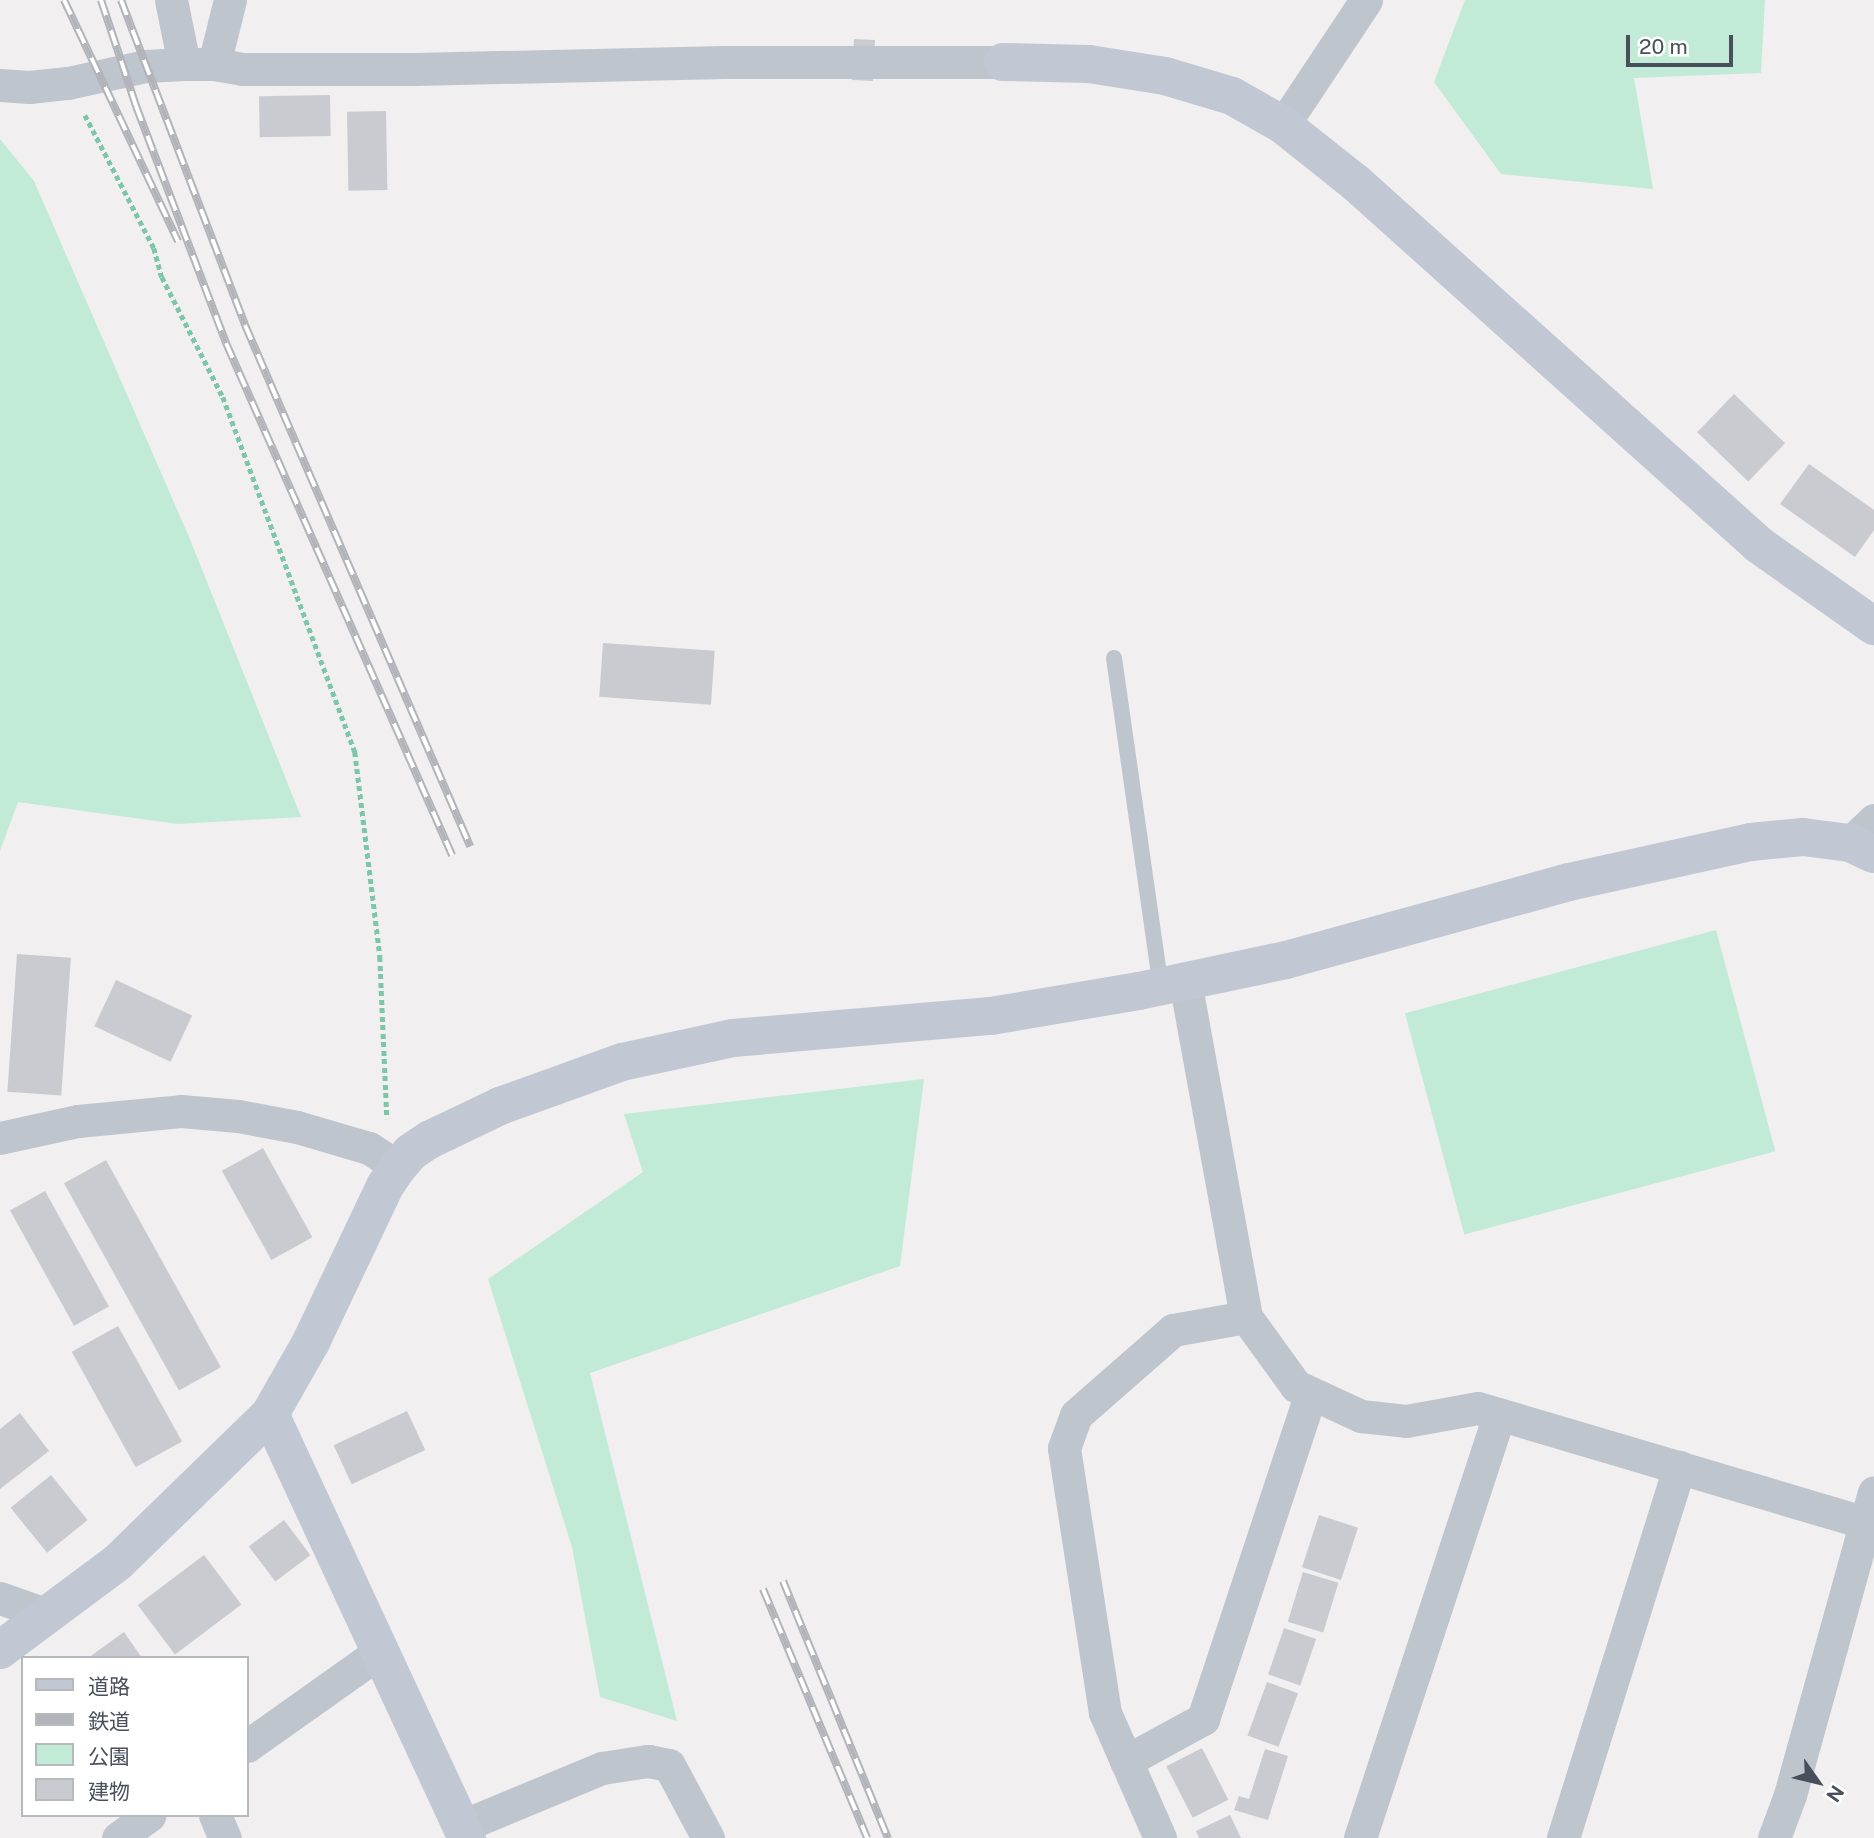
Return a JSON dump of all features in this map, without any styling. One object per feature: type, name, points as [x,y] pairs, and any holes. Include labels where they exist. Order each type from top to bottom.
[{"type":"street","points":[[170,0],[199,64]]},
{"type":"street","points":[[199,64],[230,0]]},
{"type":"street","points":[[1283,125],[1366,0]]},
{"type":"street","points":[[0,85],[18,88],[68,83],[145,66],[199,64],[243,69],[415,69],[724,62],[1003,62],[1089,64],[1165,76],[1231,96],[1283,125],[1356,183],[1759,545],[1874,626]]},
{"type":"street","points":[[0,1650],[118,1562],[270,1414],[311,1342],[386,1185],[392,1163],[429,1140],[500,1106],[622,1062],[733,1038],[991,1016],[1173,984],[1286,960],[1569,883],[1751,842],[1803,837],[1866,839]]},
{"type":"street","points":[[1173,984],[1246,1317],[1296,1387],[1361,1416],[1406,1421],[1478,1408],[1679,1467],[1870,1508],[1790,1795],[1774,1838]]},
{"type":"street","points":[[0,1138],[78,1121],[181,1111],[238,1116],[298,1127],[369,1148],[392,1163]]},
{"type":"street","points":[[1160,1838],[1105,1713],[1064,1448],[1076,1415],[1173,1330],[1246,1317]]},
{"type":"street","points":[[1126,1761],[1203,1719],[1311,1393]]},
{"type":"street","points":[[270,1414],[465,1832],[602,1768],[648,1761],[669,1765],[708,1838]]},
{"type":"street","points":[[1360,1838],[1499,1415]]},
{"type":"street","points":[[1563,1838],[1679,1467]]},
{"type":"street","points":[[0,1598],[48,1615]]},
{"type":"street","points":[[248,1745],[380,1652]]},
{"type":"street","points":[[118,1838],[147,1817]]},
{"type":"street","points":[[216,1817],[225,1838]]},
{"type":"lane","points":[[1114,658],[1173,984]]},
{"type":"path","points":[[68,83],[154,248],[162,277],[223,397],[355,752],[380,957],[392,1163]]},
{"type":"green space","points":[[1465,0],[1765,0],[1761,73],[1634,78],[1653,189],[1501,174],[1434,82]]},
{"type":"green space","points":[[0,139],[34,181],[189,537],[301,817],[178,824],[18,802],[0,851]]},
{"type":"green space","points":[[1716,930],[1775,1151],[1464,1235],[1405,1013]]},
{"type":"green space","points":[[924,1079],[900,1266],[590,1373],[677,1721],[600,1697],[572,1547],[488,1279],[643,1172],[624,1114]]},
{"type":"building","points":[[854,39],[875,40],[873,81],[852,80]]},
{"type":"building","points":[[330,95],[331,136],[260,137],[259,96]]},
{"type":"building","points":[[386,111],[387,190],[348,191],[347,112]]},
{"type":"building","points":[[1734,394],[1785,443],[1748,481],[1697,432]]},
{"type":"building","points":[[1809,464],[1874,510],[1874,530],[1855,557],[1780,504]]},
{"type":"building","points":[[603,643],[715,651],[711,705],[599,697]]},
{"type":"building","points":[[17,954],[71,958],[61,1095],[7,1092]]},
{"type":"building","points":[[116,980],[192,1015],[171,1062],[94,1026]]},
{"type":"building","points":[[263,1148],[312,1237],[271,1260],[222,1171]]},
{"type":"building","points":[[106,1160],[221,1367],[179,1391],[64,1183]]},
{"type":"building","points":[[45,1191],[109,1306],[74,1326],[10,1210]]},
{"type":"building","points":[[118,1326],[182,1441],[136,1467],[72,1352]]},
{"type":"building","points":[[407,1411],[425,1450],[352,1484],[334,1445]]},
{"type":"building","points":[[20,1413],[49,1451],[0,1489],[0,1429]]},
{"type":"building","points":[[51,1475],[88,1520],[47,1553],[11,1508]]},
{"type":"building","points":[[1319,1515],[1358,1528],[1341,1580],[1302,1567]]},
{"type":"building","points":[[284,1520],[310,1555],[275,1582],[249,1546]]},
{"type":"building","points":[[204,1555],[241,1605],[175,1654],[138,1605]]},
{"type":"building","points":[[1303,1572],[1338,1583],[1323,1633],[1288,1622]]},
{"type":"building","points":[[1284,1628],[1316,1639],[1300,1685],[1268,1674]]},
{"type":"building","points":[[124,1632],[141,1656],[91,1656]]},
{"type":"building","points":[[1267,1682],[1298,1693],[1279,1747],[1248,1736]]},
{"type":"building","points":[[1202,1748],[1228,1800],[1193,1818],[1166,1766]]},
{"type":"building","points":[[1265,1749],[1288,1756],[1268,1820],[1234,1810],[1239,1796],[1249,1799]]},
{"type":"building","points":[[1230,1815],[1241,1838],[1199,1838],[1196,1831]]},
{"type":"railway","points":[[64,0],[178,241]]},
{"type":"railway","points":[[101,0],[136,106],[226,343],[452,855]]},
{"type":"railway","points":[[121,0],[245,325],[470,846]]},
{"type":"railway","points":[[783,1581],[888,1838]]},
{"type":"railway","points":[[763,1589],[867,1838]]}]
